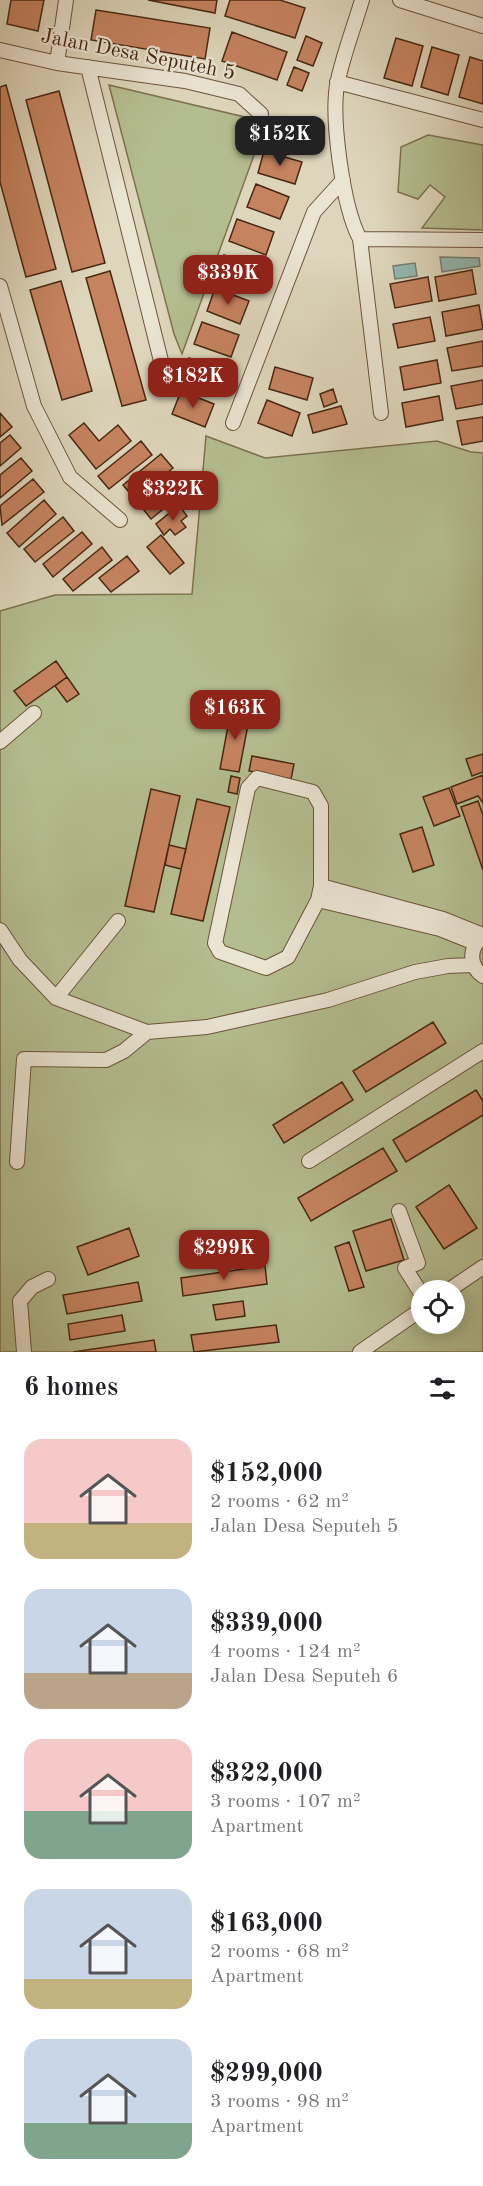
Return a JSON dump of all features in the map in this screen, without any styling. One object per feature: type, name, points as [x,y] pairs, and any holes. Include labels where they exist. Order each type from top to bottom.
[{"type":"street","points":[[57,63],[66,0]]},
{"type":"street","points":[[362,0],[337,82],[337,119],[343,180],[353,225],[360,239],[381,413]]},
{"type":"street","points":[[406,2],[483,26]]},
{"type":"street","name":"Jalan Desa Seputeh 5","points":[[0,50],[57,63],[185,81],[239,94],[261,114]]},
{"type":"street","points":[[88,67],[165,377]]},
{"type":"street","points":[[337,82],[483,120]]},
{"type":"street","points":[[233,423],[314,212],[343,180]]},
{"type":"street","points":[[360,239],[483,240]]},
{"type":"street","points":[[0,286],[34,406],[70,477],[120,520]]},
{"type":"street","points":[[0,742],[34,713]]},
{"type":"street","points":[[257,778],[313,792],[321,806],[321,886],[318,900],[288,957],[266,968],[220,952],[215,943],[248,788],[257,778]]},
{"type":"street","points":[[321,886],[443,919],[480,938]]},
{"type":"street","points":[[318,900],[480,938]]},
{"type":"street","points":[[56,998],[118,921]]},
{"type":"street","points":[[0,930],[20,960],[56,998],[147,1032],[207,1028],[328,999],[415,972],[448,966],[473,965]]},
{"type":"street","points":[[480,938],[471,954],[473,965],[483,976]]},
{"type":"street","points":[[17,1162],[24,1059],[106,1060],[124,1051],[147,1032]]},
{"type":"street","points":[[309,1161],[483,1051]]},
{"type":"street","points":[[399,1211],[418,1263],[405,1268],[413,1280]]},
{"type":"street","points":[[464,1280],[483,1267]]},
{"type":"street","points":[[24,1352],[20,1300],[32,1287],[48,1279]]},
{"type":"street","points":[[360,1352],[411,1317]]},
{"type":"green space","points":[[109,85],[266,122],[182,354],[174,334]]},
{"type":"green space","points":[[428,135],[483,145],[483,230],[422,228],[445,197],[430,185],[418,199],[398,192],[401,147]]},
{"type":"green space","points":[[206,436],[265,458],[437,441],[471,452],[483,453],[483,1352],[0,1352],[0,611],[55,595],[192,594]]},
{"type":"water","points":[[440,257],[479,258],[480,266],[442,272]]},
{"type":"water","points":[[415,263],[417,276],[395,279],[393,266]]},
{"type":"building","points":[[11,0],[44,0],[38,31],[7,24]]},
{"type":"building","points":[[148,0],[217,0],[215,13]]},
{"type":"building","points":[[230,0],[280,0],[305,8],[295,38],[225,16]]},
{"type":"building","points":[[96,10],[210,28],[205,59],[91,40]]},
{"type":"building","points":[[232,32],[287,52],[277,80],[222,61]]},
{"type":"building","points":[[306,36],[322,43],[313,66],[297,60]]},
{"type":"building","points":[[396,38],[423,46],[412,86],[384,78]]},
{"type":"building","points":[[432,47],[459,55],[448,95],[421,87]]},
{"type":"building","points":[[470,57],[483,61],[483,104],[459,97]]},
{"type":"building","points":[[294,67],[309,73],[302,91],[287,85]]},
{"type":"building","points":[[6,85],[56,269],[26,277],[0,182],[0,87]]},
{"type":"building","points":[[59,91],[105,263],[72,272],[26,100]]},
{"type":"building","points":[[264,151],[302,162],[295,184],[258,173]]},
{"type":"building","points":[[256,184],[289,197],[280,219],[247,207]]},
{"type":"building","points":[[237,219],[274,232],[266,255],[229,241]]},
{"type":"building","points":[[224,255],[261,266],[255,288],[217,277]]},
{"type":"building","points":[[472,270],[476,294],[439,301],[435,277]]},
{"type":"building","points":[[110,271],[146,400],[122,406],[86,278]]},
{"type":"building","points":[[428,277],[432,301],[395,308],[390,284]]},
{"type":"building","points":[[61,281],[92,391],[62,400],[30,290]]},
{"type":"building","points":[[215,288],[249,301],[240,324],[207,311]]},
{"type":"building","points":[[479,305],[483,329],[446,336],[442,312]]},
{"type":"building","points":[[430,317],[435,341],[398,348],[393,324]]},
{"type":"building","points":[[202,322],[239,335],[231,357],[194,344]]},
{"type":"building","points":[[483,341],[483,366],[452,371],[447,348]]},
{"type":"building","points":[[189,358],[227,369],[220,391],[183,380]]},
{"type":"building","points":[[437,360],[441,383],[404,390],[400,367]]},
{"type":"building","points":[[275,367],[313,378],[307,400],[269,389]]},
{"type":"building","points":[[483,380],[483,404],[456,409],[451,386]]},
{"type":"building","points":[[333,389],[337,402],[324,407],[320,394]]},
{"type":"building","points":[[181,391],[214,404],[205,427],[172,414]]},
{"type":"building","points":[[439,396],[443,420],[406,427],[402,403]]},
{"type":"building","points":[[267,400],[300,413],[292,436],[258,423]]},
{"type":"building","points":[[341,406],[347,424],[313,433],[308,415]]},
{"type":"building","points":[[0,413],[12,427],[0,437]]},
{"type":"building","points":[[483,417],[483,441],[462,445],[457,421]]},
{"type":"building","points":[[84,423],[99,441],[118,425],[131,441],[96,469],[69,435]]},
{"type":"building","points":[[10,435],[21,448],[0,466],[0,443]]},
{"type":"building","points":[[141,441],[152,455],[109,489],[98,476]]},
{"type":"building","points":[[161,454],[173,468],[135,499],[123,485]]},
{"type":"building","points":[[21,458],[32,471],[0,498],[0,475]]},
{"type":"building","points":[[177,473],[189,488],[151,519],[139,504]]},
{"type":"building","points":[[33,479],[44,492],[2,525],[0,506]]},
{"type":"building","points":[[44,500],[56,514],[19,547],[7,533]]},
{"type":"building","points":[[179,505],[187,516],[181,521],[186,527],[175,535],[170,529],[164,535],[156,524]]},
{"type":"building","points":[[63,517],[74,531],[35,562],[24,549]]},
{"type":"building","points":[[82,532],[92,544],[53,577],[43,564]]},
{"type":"building","points":[[161,535],[184,563],[170,574],[147,547]]},
{"type":"building","points":[[102,547],[112,560],[73,591],[63,579]]},
{"type":"building","points":[[127,556],[139,571],[111,592],[99,578]]},
{"type":"building","points":[[56,661],[67,677],[26,706],[14,691]]},
{"type":"building","points":[[67,677],[79,694],[67,702],[55,686]]},
{"type":"building","points":[[231,710],[250,714],[239,772],[220,769]]},
{"type":"building","points":[[483,754],[483,772],[472,776],[466,759]]},
{"type":"building","points":[[252,756],[294,764],[291,779],[249,771]]},
{"type":"building","points":[[483,775],[483,803],[478,796],[457,804],[451,787]]},
{"type":"building","points":[[231,776],[240,778],[237,794],[228,792]]},
{"type":"building","points":[[449,788],[460,816],[434,826],[423,797]]},
{"type":"building","points":[[151,789],[180,796],[154,912],[125,906]]},
{"type":"building","points":[[197,799],[230,807],[203,921],[171,914]]},
{"type":"building","points":[[478,801],[483,815],[483,870],[461,807]]},
{"type":"building","points":[[422,827],[434,865],[413,872],[400,834]]},
{"type":"building","points":[[169,845],[186,849],[181,869],[165,865]]},
{"type":"building","points":[[433,1022],[446,1043],[366,1092],[353,1071]]},
{"type":"building","points":[[342,1082],[353,1100],[284,1143],[273,1125]]},
{"type":"building","points":[[476,1090],[483,1101],[483,1115],[406,1162],[393,1140]]},
{"type":"building","points":[[383,1148],[397,1171],[311,1221],[298,1198]]},
{"type":"building","points":[[449,1185],[477,1228],[444,1249],[416,1207]]},
{"type":"building","points":[[391,1219],[404,1260],[366,1271],[353,1231]]},
{"type":"building","points":[[129,1228],[139,1256],[88,1275],[77,1247]]},
{"type":"building","points":[[349,1242],[364,1287],[349,1291],[335,1247]]},
{"type":"building","points":[[265,1266],[267,1284],[183,1296],[181,1278]]},
{"type":"building","points":[[138,1282],[142,1301],[67,1314],[63,1295]]},
{"type":"building","points":[[243,1301],[245,1316],[216,1320],[213,1305]]},
{"type":"building","points":[[122,1315],[125,1331],[70,1340],[68,1324]]},
{"type":"building","points":[[276,1325],[279,1342],[194,1352],[191,1335]]},
{"type":"building","points":[[154,1340],[156,1352],[73,1352]]}]
